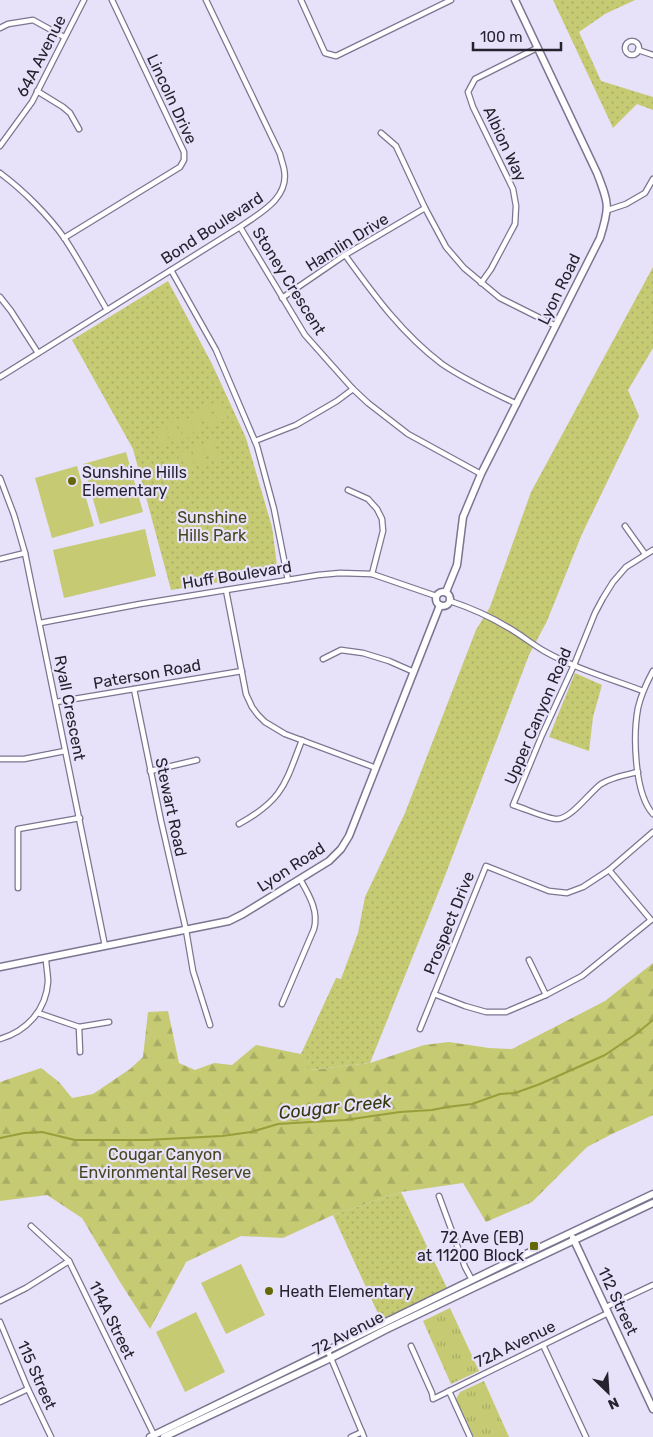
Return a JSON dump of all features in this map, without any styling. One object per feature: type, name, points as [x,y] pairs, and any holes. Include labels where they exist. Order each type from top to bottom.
[{"type":"street","name":"64A Avenue","points":[[0,146],[32,102],[84,0]]},
{"type":"street","name":"Lincoln Drive","points":[[64,238],[180,167],[184,160],[184,152],[112,0]]},
{"type":"street","name":"Bond Boulevard","points":[[0,377],[240,227],[270,207],[280,194],[285,182],[280,154],[206,0]]},
{"type":"street","points":[[301,0],[325,53],[336,56],[451,0]]},
{"type":"street","points":[[515,0],[597,173],[606,197],[608,210],[626,204],[645,193],[653,179]]},
{"type":"street","points":[[0,28],[8,24],[32,20],[64,37]]},
{"type":"street","name":"Albion Way","points":[[482,283],[515,224],[516,206],[513,189],[468,92],[475,79],[537,48]]},
{"type":"street","points":[[638,50],[653,55]]},
{"type":"street","points":[[37,91],[70,113],[79,128]]},
{"type":"street","points":[[381,133],[396,146],[425,208],[446,246],[464,268],[500,298],[556,326]]},
{"type":"street","points":[[0,173],[13,183],[45,215],[64,238],[107,310]]},
{"type":"street","name":"Hamlin Drive","points":[[282,298],[345,255],[425,208]]},
{"type":"street","name":"Lyon Road","points":[[446,592],[457,565],[463,516],[481,474],[600,238],[608,210]]},
{"type":"street","name":"Stoney Crescent","points":[[240,227],[305,335],[353,389],[408,434],[481,474]]},
{"type":"street","points":[[345,255],[394,320],[419,345],[443,364],[517,404]]},
{"type":"street","points":[[171,270],[216,350],[255,441],[274,510],[288,580]]},
{"type":"street","points":[[0,297],[38,353]]},
{"type":"street","points":[[255,441],[296,425],[337,401],[353,389]]},
{"type":"street","name":"Ryall Crescent","points":[[0,478],[14,515],[25,553],[105,946]]},
{"type":"street","points":[[348,490],[368,500],[377,509],[382,519],[383,532],[372,574]]},
{"type":"street","points":[[625,526],[645,554]]},
{"type":"street","name":"Upper Canyon Road","points":[[638,772],[619,776],[603,783],[570,814],[562,819],[555,820],[513,805],[603,598],[613,582],[626,567],[653,550]]},
{"type":"street","points":[[0,558],[25,553]]},
{"type":"street","name":"Huff Boulevard","points":[[40,623],[140,604],[340,573],[372,574],[436,596]]},
{"type":"street","points":[[226,590],[246,694],[258,715],[265,722],[285,734],[376,768]]},
{"type":"street","points":[[439,592],[446,592],[450,595],[450,601],[446,606],[440,605],[436,601],[436,596],[439,592]]},
{"type":"street","points":[[450,601],[509,628],[544,652],[643,691]]},
{"type":"street","name":"Lyon Road","points":[[0,967],[229,921],[329,861],[341,849],[349,836],[440,605]]},
{"type":"street","points":[[324,658],[341,650],[363,653],[389,660],[414,672]]},
{"type":"street","name":"Paterson Road","points":[[56,702],[242,671]]},
{"type":"street","points":[[653,671],[643,691],[638,708],[636,729],[641,794],[645,804],[653,814]]},
{"type":"street","name":"Stewart Road","points":[[134,689],[193,970],[210,1025]]},
{"type":"street","points":[[239,824],[256,814],[277,796],[284,785],[302,740]]},
{"type":"street","points":[[0,759],[24,759],[65,751]]},
{"type":"street","points":[[150,771],[197,760]]},
{"type":"street","points":[[18,888],[18,829],[80,818]]},
{"type":"street","name":"Prospect Drive","points":[[420,1029],[486,866],[550,891],[567,893],[584,887],[609,870],[653,832]]},
{"type":"street","points":[[434,994],[486,1012],[504,1012],[546,995],[582,976],[651,920],[609,870]]},
{"type":"street","points":[[282,1004],[314,929],[316,919],[311,900],[300,880]]},
{"type":"street","points":[[0,1039],[20,1031],[38,1013],[47,986],[46,958]]},
{"type":"street","points":[[529,960],[546,995]]},
{"type":"street","points":[[38,1013],[79,1026],[109,1022]]},
{"type":"street","points":[[79,1026],[80,1052]]},
{"type":"street","name":"72 Avenue","points":[[152,1436],[653,1194]]},
{"type":"street","points":[[439,1196],[472,1280]]},
{"type":"street","name":"72 Avenue","points":[[164,1437],[653,1203]]},
{"type":"street","name":"114A Street","points":[[31,1226],[69,1261],[152,1436]]},
{"type":"street","name":"112 Street","points":[[571,1233],[653,1409]]},
{"type":"street","points":[[0,1301],[26,1288],[69,1261]]},
{"type":"street","name":"72A Avenue","points":[[412,1346],[433,1398],[543,1345],[653,1285]]},
{"type":"street","name":"115 Street","points":[[0,1322],[28,1389],[51,1437]]},
{"type":"street","points":[[543,1345],[586,1437]]},
{"type":"street","points":[[328,1351],[363,1434],[351,1437]]},
{"type":"street","points":[[0,1402],[28,1389]]},
{"type":"street","points":[[449,1391],[470,1437]]},
{"type":"green space","points":[[553,0],[635,0],[605,14],[579,32],[601,81],[653,97],[653,110],[637,104],[613,128]]},
{"type":"green space","points":[[653,267],[653,348],[628,390],[639,416],[582,534],[547,621],[529,655],[443,881],[370,1063],[309,1070],[301,1054],[336,978],[341,979],[358,933],[365,897],[405,813],[476,630],[490,607],[531,492]]},
{"type":"green space","name":"Sunshine Hills Park","points":[[168,281],[212,364],[246,438],[272,527],[278,573],[171,590],[133,449],[72,340]]},
{"type":"green space","points":[[219,400],[228,419],[219,423],[211,404]]},
{"type":"green space","points":[[208,405],[217,424],[208,428],[199,409]]},
{"type":"green space","points":[[197,411],[205,430],[196,434],[188,414]]},
{"type":"green space","points":[[186,416],[194,435],[185,439],[177,420]]},
{"type":"green space","points":[[174,421],[183,440],[174,444],[166,425]]},
{"type":"green space","points":[[163,426],[171,445],[162,449],[154,430]]},
{"type":"green space","points":[[212,439],[220,458],[211,462],[203,443]]},
{"type":"green space","points":[[200,444],[208,463],[199,467],[191,448]]},
{"type":"green space","points":[[188,450],[196,469],[188,473],[179,453]]},
{"type":"green space","points":[[126,452],[143,512],[100,524],[83,464]]},
{"type":"green space","points":[[176,455],[185,474],[176,478],[168,459]]},
{"type":"green space","points":[[77,466],[94,526],[52,538],[35,478]]},
{"type":"green space","points":[[145,529],[156,576],[64,598],[53,550]]},
{"type":"green space","points":[[575,673],[602,685],[593,717],[589,751],[549,737]]},
{"type":"green space","name":"Cougar Canyon Environmental Reserve","points":[[653,963],[653,1115],[587,1147],[532,1202],[486,1222],[463,1183],[401,1192],[333,1215],[283,1238],[241,1236],[186,1262],[150,1329],[82,1218],[47,1195],[0,1201],[0,1082],[41,1068],[59,1082],[72,1098],[93,1094],[130,1069],[143,1057],[148,1012],[168,1011],[179,1063],[195,1070],[214,1063],[232,1065],[256,1045],[301,1054],[310,1070],[370,1063],[424,1045],[449,1042],[489,1048],[512,1049],[605,1001]]},
{"type":"green space","points":[[401,1192],[447,1288],[381,1320],[333,1215]]},
{"type":"green space","points":[[241,1264],[265,1315],[226,1334],[201,1283]]},
{"type":"green space","points":[[450,1308],[479,1371],[451,1384],[423,1321]]},
{"type":"green space","points":[[196,1312],[225,1372],[185,1392],[156,1332]]},
{"type":"green space","points":[[484,1381],[509,1437],[474,1437],[456,1399],[460,1392]]},
{"type":"waterway","name":"Cougar Creek","points":[[0,1138],[24,1133],[42,1132],[75,1140],[147,1140],[222,1136],[251,1132],[278,1124],[345,1120],[472,1104],[500,1094],[515,1093],[540,1084],[605,1055],[653,1020]]},
{"type":"place","name":"Sunshine Hills Elementary","points":[[72,481]]},
{"type":"place","name":"72 Ave (EB) at 11200 Block","points":[[534,1246]]},
{"type":"place","name":"Heath Elementary","points":[[269,1291]]}]
